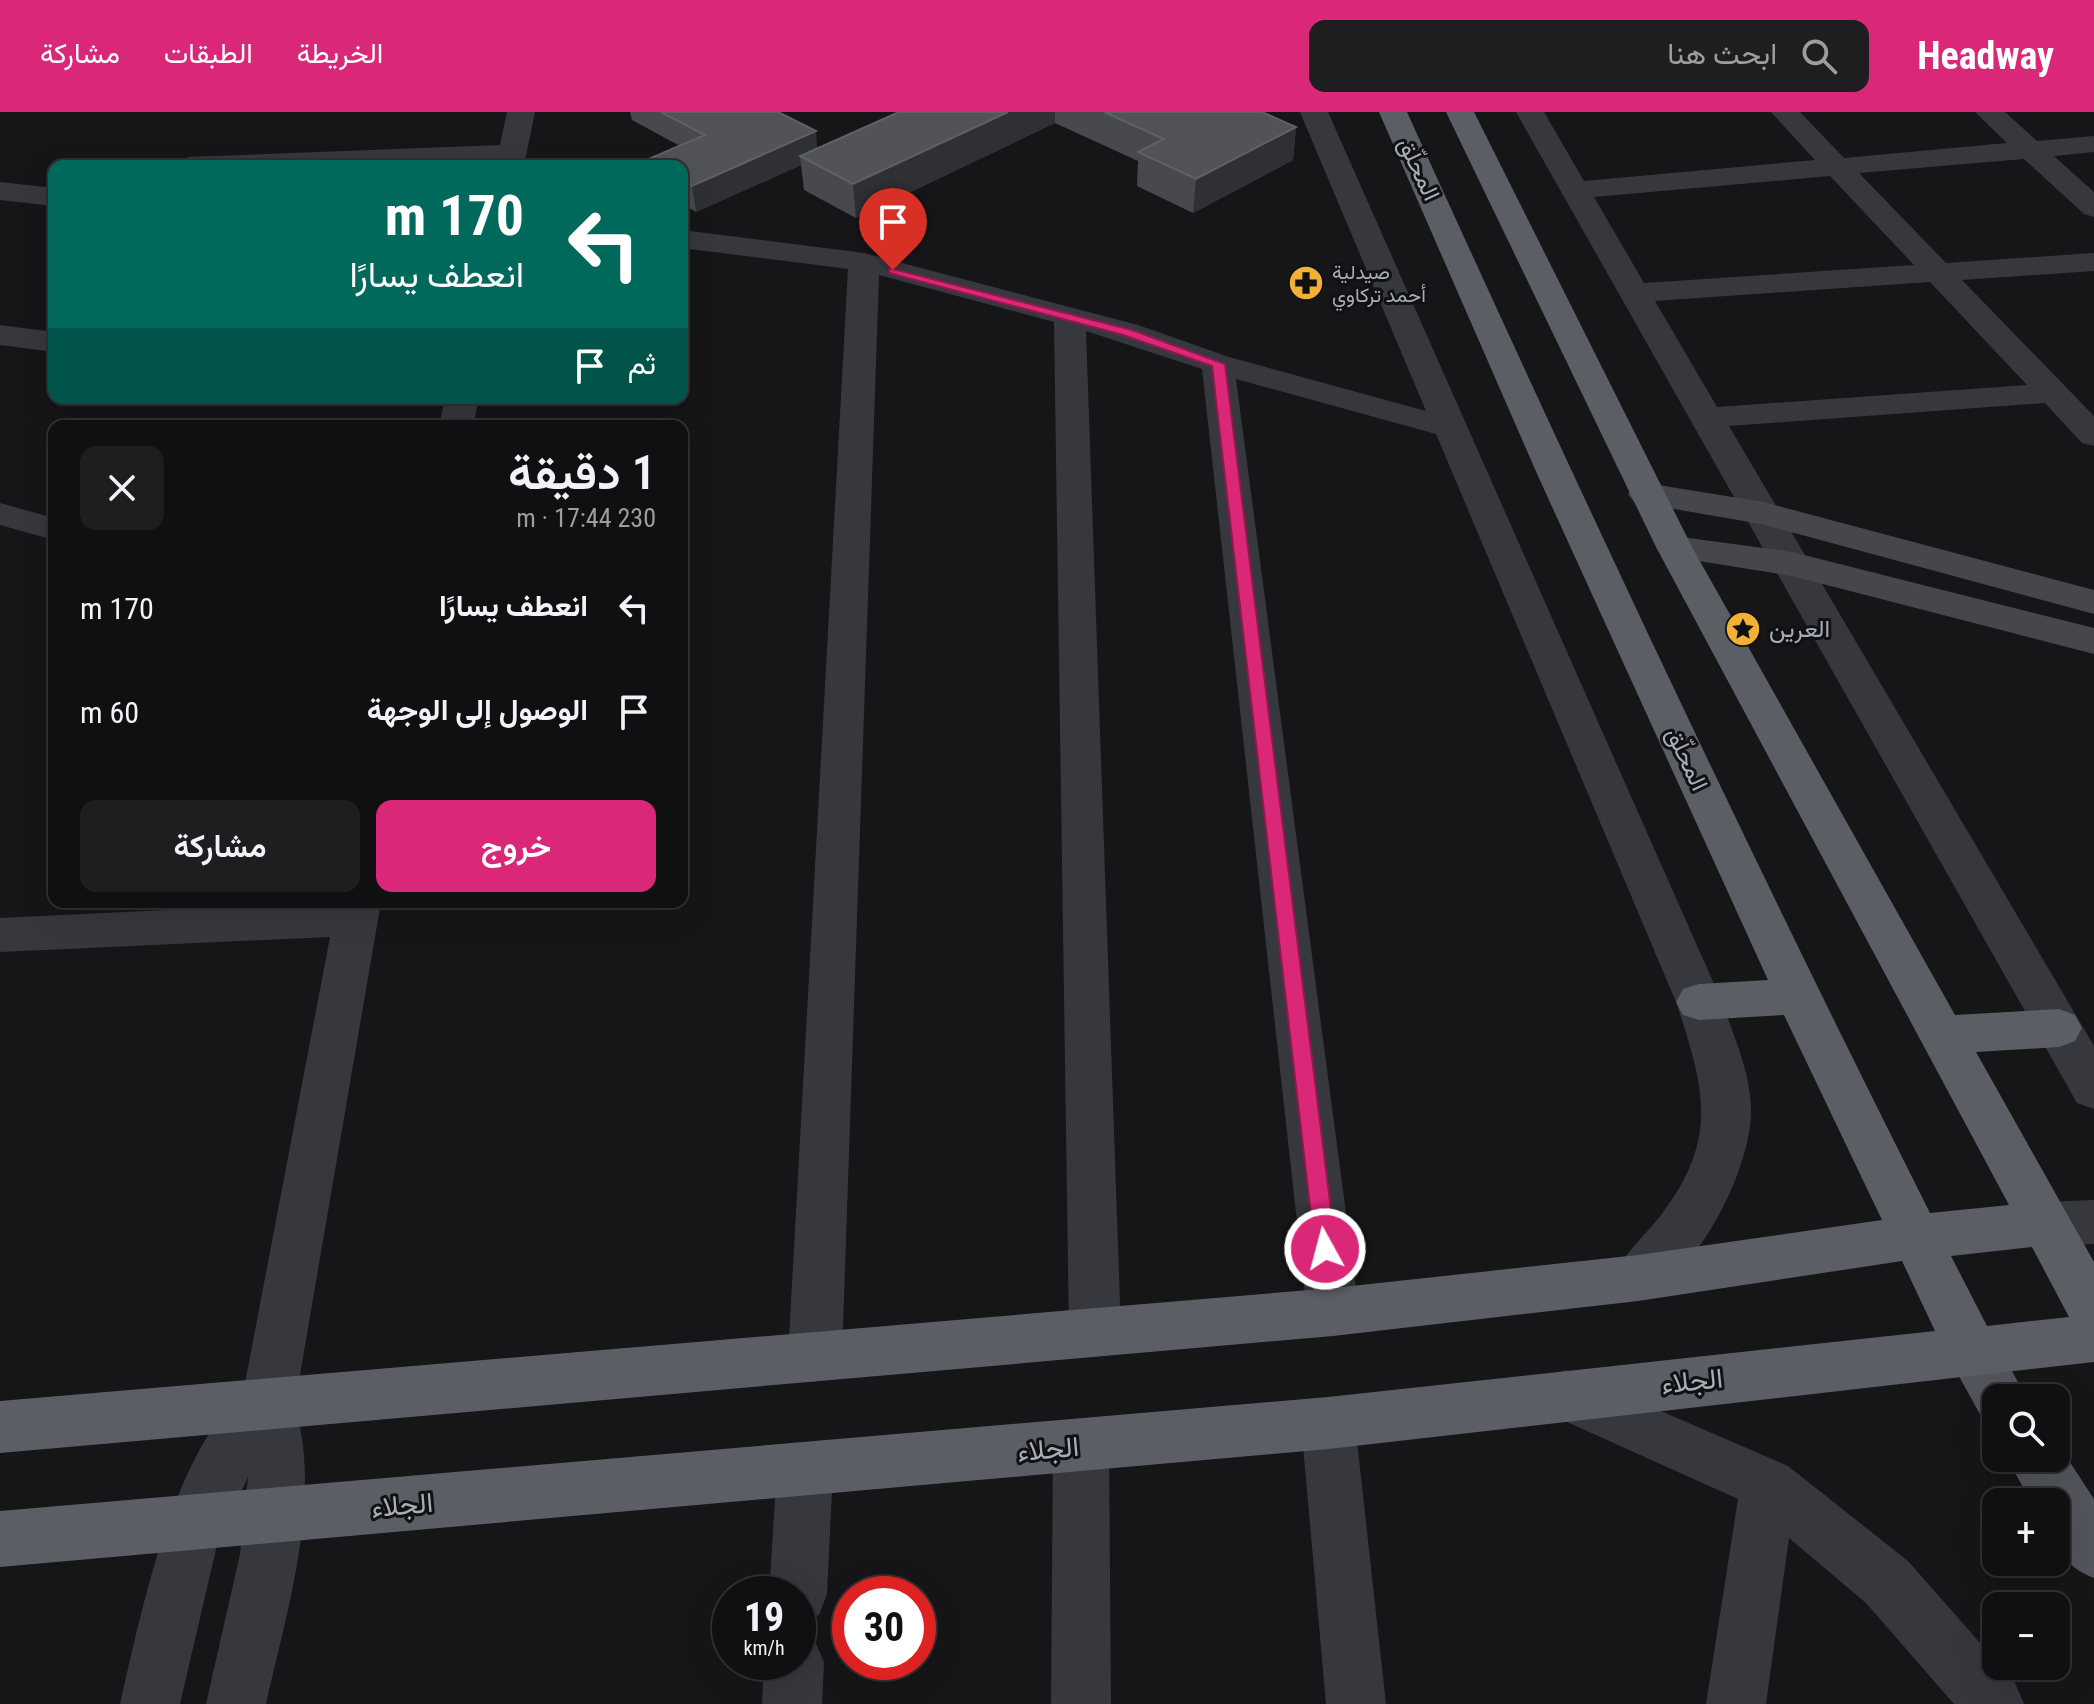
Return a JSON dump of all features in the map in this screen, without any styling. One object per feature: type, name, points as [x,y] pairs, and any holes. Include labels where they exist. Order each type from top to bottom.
[{"type":"highway","name":"المحلّق","points":[[1393,112],[1555,476],[1798,996],[1972,1351]]},
{"type":"highway","points":[[1460,112],[1646,494],[1941,1035],[2069,1223],[2094,1312]]},
{"type":"highway","points":[[1699,1002],[1798,996]]},
{"type":"highway","points":[[1941,1035],[2059,1028]]},
{"type":"highway","points":[[0,1427],[1333,1312],[1638,1278],[1915,1237],[2069,1223]]},
{"type":"highway","name":"الجلاء","points":[[0,1539],[1328,1423],[2094,1338]]},
{"type":"main road","points":[[1646,494],[1763,513],[2094,602]]},
{"type":"main road","points":[[1674,547],[1792,564],[2094,641]]},
{"type":"main road","name":"المحلّق","points":[[1972,1351],[1992,1384]]},
{"type":"main road","points":[[2044,1472],[2094,1550]]},
{"type":"street","points":[[511,160],[521,112]]},
{"type":"street","points":[[1314,112],[1699,1002],[1724,1078],[1726,1132],[1712,1183],[1683,1229],[1638,1278]]},
{"type":"street","points":[[1530,112],[2094,1089]]},
{"type":"street","points":[[1785,112],[1935,273],[2094,436]]},
{"type":"street","points":[[1989,112],[2094,208]]},
{"type":"street","points":[[1575,190],[2094,144]]},
{"type":"street","points":[[0,174],[48,171]]},
{"type":"street","points":[[0,191],[48,196]]},
{"type":"street","points":[[688,240],[864,262],[1127,332],[1218,364],[1452,428]]},
{"type":"street","points":[[815,1357],[864,262]]},
{"type":"street","points":[[1636,293],[2094,262]]},
{"type":"street","points":[[1070,317],[1095,1332]]},
{"type":"street","points":[[0,335],[48,341]]},
{"type":"street","points":[[1218,364],[1333,1312]]},
{"type":"street","points":[[1706,418],[2052,393]]},
{"type":"street","points":[[0,514],[48,527]]},
{"type":"street","points":[[0,935],[357,911],[268,1404],[277,1444],[276,1517],[236,1704]]},
{"type":"street","points":[[1566,1395],[1768,1485],[1887,1582],[1994,1704]]},
{"type":"street","points":[[150,1704],[193,1523],[238,1436],[268,1404]]},
{"type":"street","points":[[1328,1423],[1356,1704]]},
{"type":"street","points":[[1081,1446],[1081,1704]]},
{"type":"street","points":[[799,1576],[805,1469]]},
{"type":"street","points":[[1736,1704],[1768,1485]]},
{"type":"street","points":[[792,1704],[793,1680]]},
{"type":"building","points":[[661,112],[778,112],[816,131],[692,186],[688,184],[688,160],[646,160],[705,135]]},
{"type":"building","points":[[899,112],[1008,112],[853,184],[800,156]]},
{"type":"building","points":[[1104,112],[1262,112],[1296,127],[1196,179],[1138,152],[1164,139]]},
{"type":"place","name":"صيدلية أحمد تركاوي","points":[[1306,283]]},
{"type":"place","name":"العرين","points":[[1743,629]]},
{"type":"route","points":[[893,270],[1127,332],[1218,364],[1325,1249]]}]
